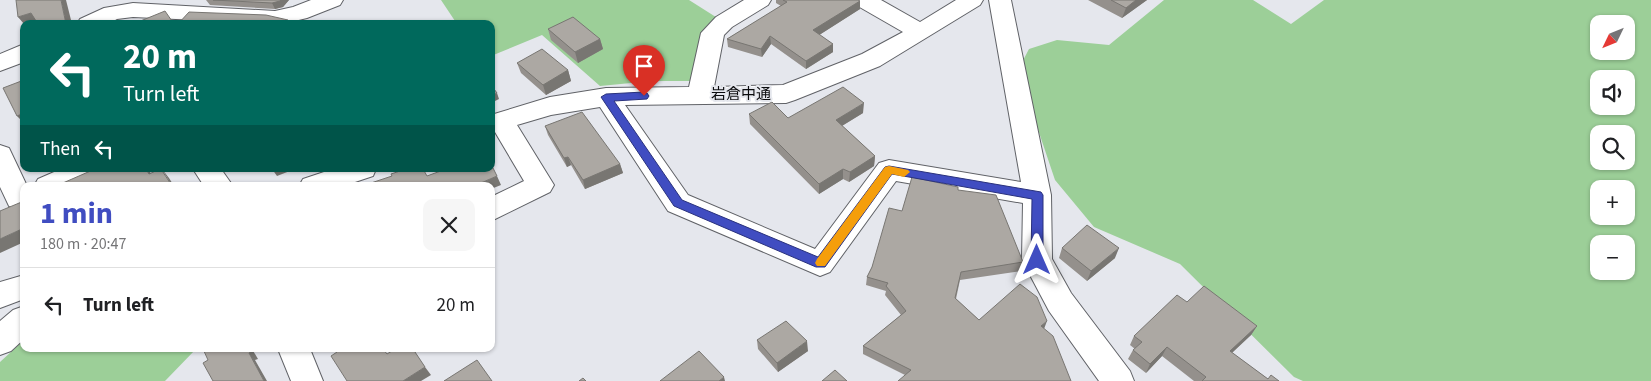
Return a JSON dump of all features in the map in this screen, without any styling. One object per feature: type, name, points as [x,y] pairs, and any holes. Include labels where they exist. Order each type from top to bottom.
[{"type":"street","points":[[96,20],[113,12],[133,10],[275,18],[299,13],[332,0]]},
{"type":"street","points":[[700,94],[712,33],[724,22],[760,0]]},
{"type":"street","points":[[864,0],[920,32]]},
{"type":"street","name":"岩倉中通","points":[[497,122],[550,106],[606,97],[786,94],[871,60],[972,0]]},
{"type":"street","points":[[1000,0],[1037,195],[1037,260],[1060,302],[1118,381]]},
{"type":"street","points":[[0,62],[20,54]]},
{"type":"street","points":[[606,97],[678,203],[820,264],[889,170],[1037,195]]},
{"type":"street","points":[[495,208],[540,185],[497,122]]},
{"type":"street","points":[[0,155],[14,202]]},
{"type":"street","points":[[57,182],[79,172]]},
{"type":"street","points":[[208,172],[216,182]]},
{"type":"street","points":[[325,182],[355,172]]},
{"type":"street","points":[[0,295],[20,288]]},
{"type":"street","points":[[0,341],[20,323]]},
{"type":"street","points":[[295,352],[307,381]]},
{"type":"green space","points":[[441,0],[689,0],[719,19],[705,28],[695,81],[652,81],[600,86],[542,35],[495,54],[495,20],[454,20]]},
{"type":"green space","points":[[1164,0],[1253,0],[1291,24],[1324,0],[1651,0],[1651,381],[1303,381],[1294,377],[1180,264],[1094,227],[1055,180],[1018,70],[1029,49],[1057,40],[1109,45]]},
{"type":"green space","points":[[20,344],[20,352],[193,352],[165,381],[0,381],[0,362]]},
{"type":"building","points":[[16,0],[61,0],[65,20],[35,20],[31,13],[18,17]]},
{"type":"building","points":[[213,0],[281,0],[272,3]]},
{"type":"building","points":[[783,0],[860,1],[813,30],[833,44],[806,61],[770,36],[761,49],[727,39],[787,2]]},
{"type":"building","points":[[1111,0],[1136,0],[1126,8]]},
{"type":"building","points":[[165,11],[171,20],[143,20]]},
{"type":"building","points":[[189,12],[266,15],[288,20],[182,20]]},
{"type":"building","points":[[573,17],[600,39],[575,52],[548,29]]},
{"type":"building","points":[[542,49],[568,70],[543,85],[517,63]]},
{"type":"building","points":[[20,82],[20,115],[17,116],[3,88]]},
{"type":"building","points":[[843,87],[864,103],[836,120],[875,156],[850,172],[843,169],[819,184],[749,114],[772,102],[788,118]]},
{"type":"building","points":[[582,112],[620,164],[583,180],[568,157],[564,158],[545,126]]},
{"type":"building","points":[[88,172],[148,172],[149,174],[163,172],[169,182],[65,182]]},
{"type":"building","points":[[397,172],[425,172],[427,176],[438,172],[495,172],[497,176],[483,182],[374,182],[392,176],[391,174]]},
{"type":"building","points":[[912,177],[958,187],[958,190],[996,195],[1023,262],[961,272],[955,298],[979,320],[1020,284],[1037,297],[1047,321],[1041,326],[1053,336],[1071,381],[898,381],[911,370],[863,346],[906,311],[886,286],[888,283],[867,277],[872,267],[889,208],[902,211]]},
{"type":"building","points":[[20,203],[20,230],[0,239],[0,211]]},
{"type":"building","points":[[1087,225],[1119,248],[1091,271],[1062,248]]},
{"type":"building","points":[[1204,286],[1257,326],[1230,351],[1268,379],[1271,375],[1279,381],[1202,381],[1206,377],[1167,347],[1150,364],[1133,350],[1142,342],[1134,336],[1177,295],[1187,302]]},
{"type":"building","points":[[786,321],[807,341],[777,363],[757,340]]},
{"type":"building","points":[[699,351],[724,377],[719,381],[660,381]]},
{"type":"building","points":[[204,352],[251,352],[249,353],[264,381],[213,381],[203,363],[208,360]]},
{"type":"building","points":[[337,352],[385,352],[387,354],[390,352],[415,352],[425,367],[403,381],[347,381],[331,356]]},
{"type":"building","points":[[477,360],[492,381],[444,381]]},
{"type":"building","points":[[835,370],[847,381],[822,381]]},
{"type":"slow traffic","points":[[821,263],[889,170],[904,172]]},
{"type":"route","points":[[644,96],[606,97],[678,203],[820,264],[889,170],[1037,195],[1037,260]]}]
